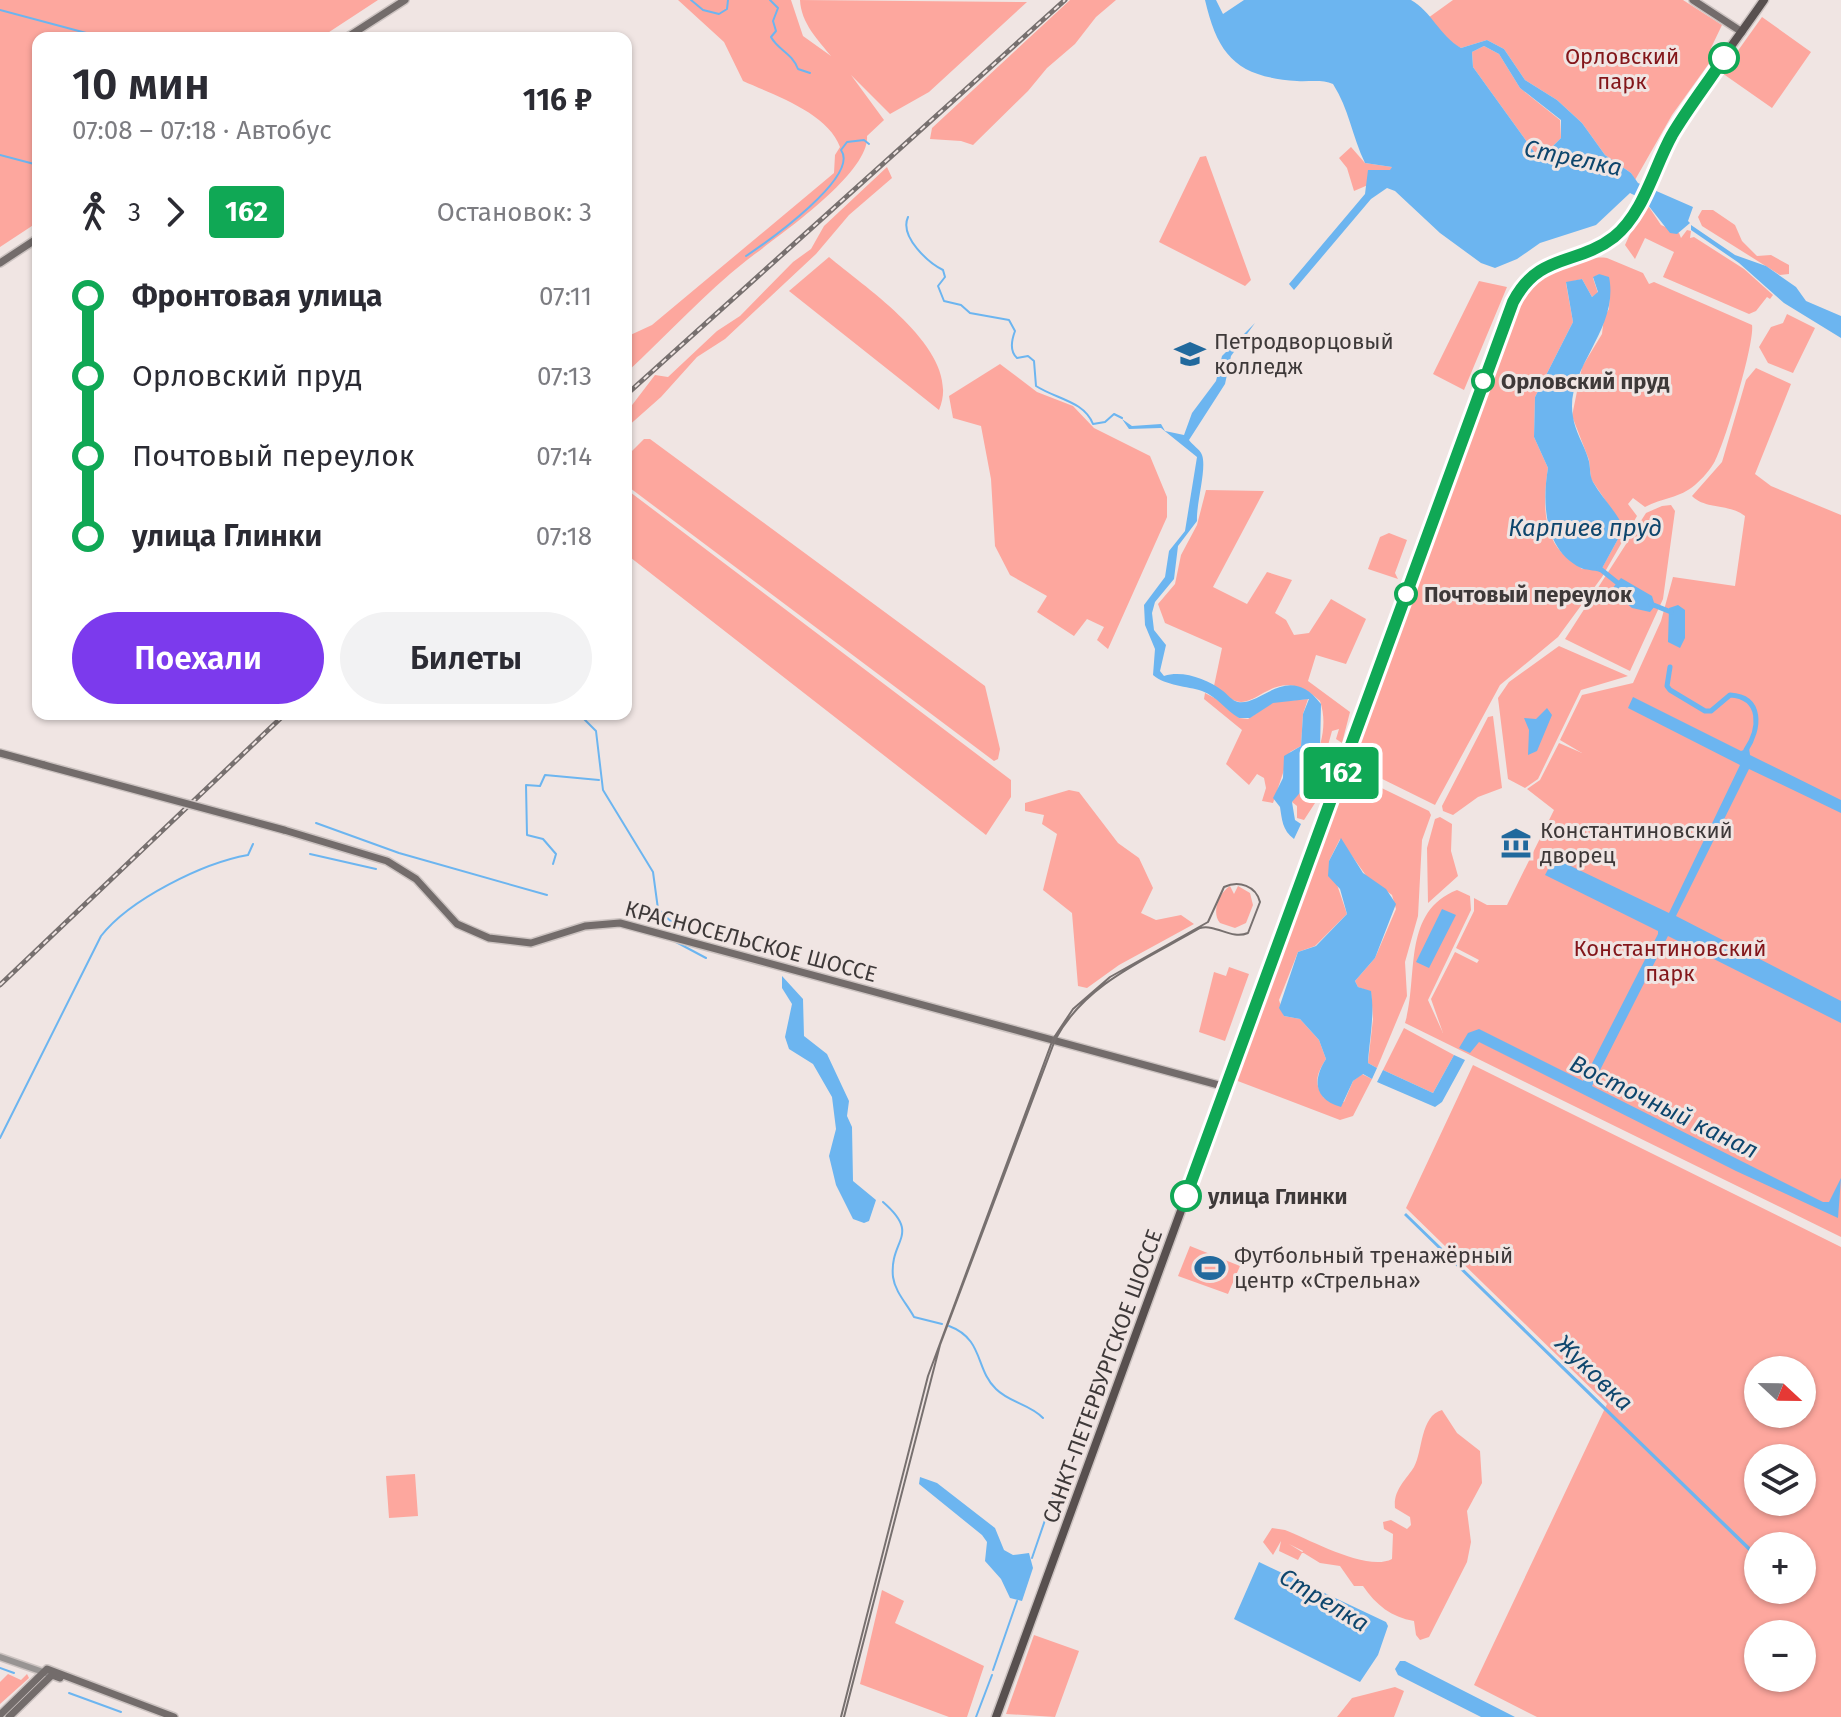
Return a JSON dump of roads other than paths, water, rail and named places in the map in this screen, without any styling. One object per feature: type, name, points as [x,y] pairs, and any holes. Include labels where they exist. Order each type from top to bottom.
[{"type":"main road","points":[[355,32],[405,0]]},
{"type":"main road","points":[[1693,0],[1740,30]]},
{"type":"main road","name":"САНКТ-ПЕТЕРБУРГСКОЕ ШОССЕ","points":[[994,1717],[1513,302],[1526,280],[1540,268],[1610,240],[1628,222],[1646,182],[1681,120],[1758,0]]},
{"type":"main road","name":"САНКТ-ПЕТЕРБУРГСКОЕ ШОССЕ","points":[[1740,30],[1764,0]]},
{"type":"main road","points":[[0,263],[32,242]]},
{"type":"main road","name":"КРАСНОСЕЛЬСКОЕ ШОССЕ","points":[[0,753],[373,855],[416,879],[450,919],[489,938],[531,943],[585,926],[620,923],[1224,1086]]},
{"type":"main road","points":[[0,1715],[49,1672]]},
{"type":"main road","points":[[9,1717],[49,1672]]},
{"type":"main road","points":[[49,1672],[167,1717]]},
{"type":"main road","points":[[49,1672],[174,1717]]},
{"type":"street","points":[[0,1655],[49,1672]]},
{"type":"street","points":[[0,1655],[49,1672]]},
{"type":"street","points":[[27,1666],[33,1673],[32,1684]]},
{"type":"water","points":[[1205,0],[1216,0],[1223,14],[1244,0],[1411,0],[1461,48],[1487,40],[1504,49],[1525,80],[1557,100],[1582,123],[1605,155],[1631,173],[1638,183],[1693,207],[1690,223],[1677,234],[1670,233],[1644,200],[1630,193],[1596,225],[1540,243],[1517,259],[1495,268],[1481,263],[1440,233],[1395,191],[1387,188],[1371,199],[1294,290],[1289,284],[1365,194],[1368,170],[1390,170],[1392,167],[1365,163],[1333,84],[1276,79],[1245,68],[1224,49]],"holes":[[[1484,46],[1499,54],[1520,88],[1561,120],[1561,138],[1544,155],[1535,153],[1473,67],[1472,52]]]},
{"type":"water","points":[[1691,225],[1735,255],[1766,266],[1796,287],[1806,301],[1841,316],[1841,338],[1784,303],[1739,263],[1691,230]]},
{"type":"water","name":"Карпиев пруд","points":[[1599,274],[1609,277],[1607,314],[1576,382],[1572,399],[1574,422],[1588,458],[1592,479],[1624,528],[1600,572],[1583,569],[1569,560],[1553,538],[1545,496],[1548,468],[1534,437],[1535,397],[1573,322],[1566,282],[1582,279],[1592,297],[1598,292],[1593,277]]},
{"type":"water","points":[[1255,323],[1231,356],[1225,384],[1189,440],[1201,453],[1203,461],[1197,521],[1178,546],[1174,579],[1155,602],[1152,613],[1154,630],[1166,645],[1160,671],[1164,676],[1179,674],[1202,679],[1238,702],[1256,698],[1276,688],[1297,686],[1321,704],[1320,750],[1304,788],[1292,802],[1295,820],[1301,824],[1294,839],[1285,828],[1280,807],[1273,798],[1283,778],[1284,756],[1301,746],[1303,714],[1309,699],[1273,703],[1250,718],[1239,718],[1208,694],[1170,684],[1153,675],[1155,649],[1145,625],[1144,605],[1165,577],[1169,551],[1185,531],[1197,457],[1161,428],[1129,429],[1122,419],[1132,426],[1161,424],[1165,431],[1184,435],[1192,413],[1216,381],[1222,356]]},
{"type":"water","points":[[1621,578],[1652,596],[1655,606],[1650,612],[1632,608],[1611,590]]},
{"type":"water","points":[[1678,605],[1685,610],[1685,638],[1680,648],[1668,642],[1669,608]]},
{"type":"water","points":[[1633,697],[1741,751],[1749,748],[1750,755],[1841,800],[1841,813],[1749,769],[1676,916],[1841,1001],[1841,1023],[1668,936],[1592,1086],[1823,1202],[1829,1202],[1841,1178],[1838,1218],[1736,1171],[1479,1042],[1470,1053],[1459,1048],[1468,1033],[1479,1029],[1583,1081],[1658,934],[1658,931],[1545,875],[1554,858],[1669,913],[1740,765],[1628,708]]},
{"type":"water","points":[[1547,708],[1552,715],[1537,751],[1528,755],[1529,730],[1524,718],[1536,719]]},
{"type":"water","points":[[1341,838],[1363,873],[1386,889],[1396,904],[1375,958],[1355,981],[1358,987],[1371,991],[1368,1063],[1377,1068],[1372,1079],[1363,1074],[1353,1081],[1341,1107],[1325,1099],[1318,1088],[1319,1074],[1326,1059],[1319,1040],[1300,1019],[1284,1016],[1279,1008],[1298,952],[1316,946],[1347,914],[1340,889],[1328,876],[1329,861]]},
{"type":"water","points":[[1442,909],[1456,915],[1429,968],[1416,962]]},
{"type":"water","points":[[782,976],[803,999],[804,1036],[827,1054],[849,1101],[847,1116],[852,1127],[853,1181],[876,1200],[869,1221],[864,1223],[853,1219],[836,1185],[829,1156],[836,1129],[832,1097],[813,1064],[789,1049],[785,1037],[792,1004],[782,988]]},
{"type":"water","points":[[1454,1055],[1465,1060],[1442,1102],[1435,1107],[1377,1082],[1383,1070],[1433,1093]]},
{"type":"water","points":[[1406,1213],[1744,1541],[1744,1546],[1404,1215]]},
{"type":"water","points":[[920,1477],[937,1483],[995,1528],[1004,1550],[1013,1555],[1029,1553],[1033,1568],[1022,1601],[1010,1598],[1001,1579],[985,1561],[987,1542],[982,1535],[919,1484]]},
{"type":"water","points":[[1259,1562],[1386,1622],[1388,1626],[1378,1655],[1360,1682],[1234,1619]]},
{"type":"water","points":[[1400,1661],[1515,1717],[1481,1717],[1398,1675],[1395,1669]]},
{"type":"waterway","points":[[691,0],[703,10],[719,14],[727,9],[728,0]]},
{"type":"waterway","points":[[770,0],[778,8],[773,21],[776,31],[771,37],[798,69],[810,73]]},
{"type":"waterway","points":[[0,10],[82,32]]},
{"type":"waterway","points":[[746,256],[792,222],[826,191],[838,175],[843,161],[841,150],[847,142],[864,140],[869,144]]},
{"type":"waterway","points":[[0,155],[32,163]]},
{"type":"waterway","points":[[908,217],[906,225],[911,241],[930,262],[943,270],[945,277],[938,286],[944,301],[961,305],[970,313],[1009,320],[1015,331],[1013,352],[1017,358],[1028,356],[1034,361],[1036,386],[1076,405],[1093,424],[1105,422],[1114,414],[1122,418]]},
{"type":"waterway","points":[[1599,568],[1619,584]]},
{"type":"waterway","points":[[1651,604],[1671,612]]},
{"type":"waterway","points":[[1670,667],[1667,686],[1670,690],[1705,711],[1711,711],[1730,695],[1748,701],[1756,715],[1756,724],[1746,750]]},
{"type":"waterway","name":"Стрелка","points":[[585,720],[596,731],[603,790],[653,872],[658,909],[680,930]]},
{"type":"waterway","points":[[553,864],[556,854],[543,839],[527,835],[526,785],[540,786],[545,775],[599,780]]},
{"type":"waterway","points":[[316,823],[399,853],[547,895]]},
{"type":"waterway","points":[[0,1138],[101,936],[148,896],[189,874],[248,855],[253,844]]},
{"type":"waterway","points":[[310,854],[376,869]]},
{"type":"waterway","name":"Стрелка","points":[[676,942],[706,958]]},
{"type":"waterway","points":[[883,1202],[894,1213],[902,1231],[893,1264],[896,1288],[914,1317],[942,1324]]},
{"type":"waterway","name":"Стрелка","points":[[949,1326],[974,1346],[989,1381],[996,1389],[1043,1418]]},
{"type":"waterway","points":[[1032,1558],[1055,1491]]},
{"type":"waterway","points":[[993,1670],[1017,1601]]},
{"type":"waterway","points":[[0,1668],[14,1673]]},
{"type":"waterway","points":[[976,1717],[992,1675]]},
{"type":"waterway","points":[[69,1693],[121,1712]]},
{"type":"tram line","points":[[841,1717],[928,1376],[1053,1039],[1073,1009],[1110,977],[1208,922],[1224,887],[1235,884],[1251,888],[1260,902],[1248,933],[1236,935],[1200,928],[1100,988],[1068,1020],[1055,1040],[940,1345],[844,1717]]},
{"type":"railway","points":[[632,390],[1065,0]]},
{"type":"railway","points":[[0,985],[279,720]]},
{"type":"place","name":"Петродворцовый колледж","points":[[1190,354]]},
{"type":"place","name":"Орловский пруд","points":[[1483,381]]},
{"type":"place","name":"Почтовый переулок","points":[[1406,594]]},
{"type":"place","name":"Константиновский дворец","points":[[1516,843]]},
{"type":"place","name":"улица Глинки","points":[[1186,1196]]},
{"type":"place","name":"Футбольный тренажёрный центр «Стрельна»","points":[[1210,1268]]},
{"type":"park label","name":"Орловский парк","points":[[1622,68]]},
{"type":"park label","name":"Константиновский парк","points":[[1670,960]]},
{"type":"water label","name":"Восточный канал","points":[[1664,1107]]},
{"type":"water label","name":"Жуковка","points":[[1594,1373]]}]
